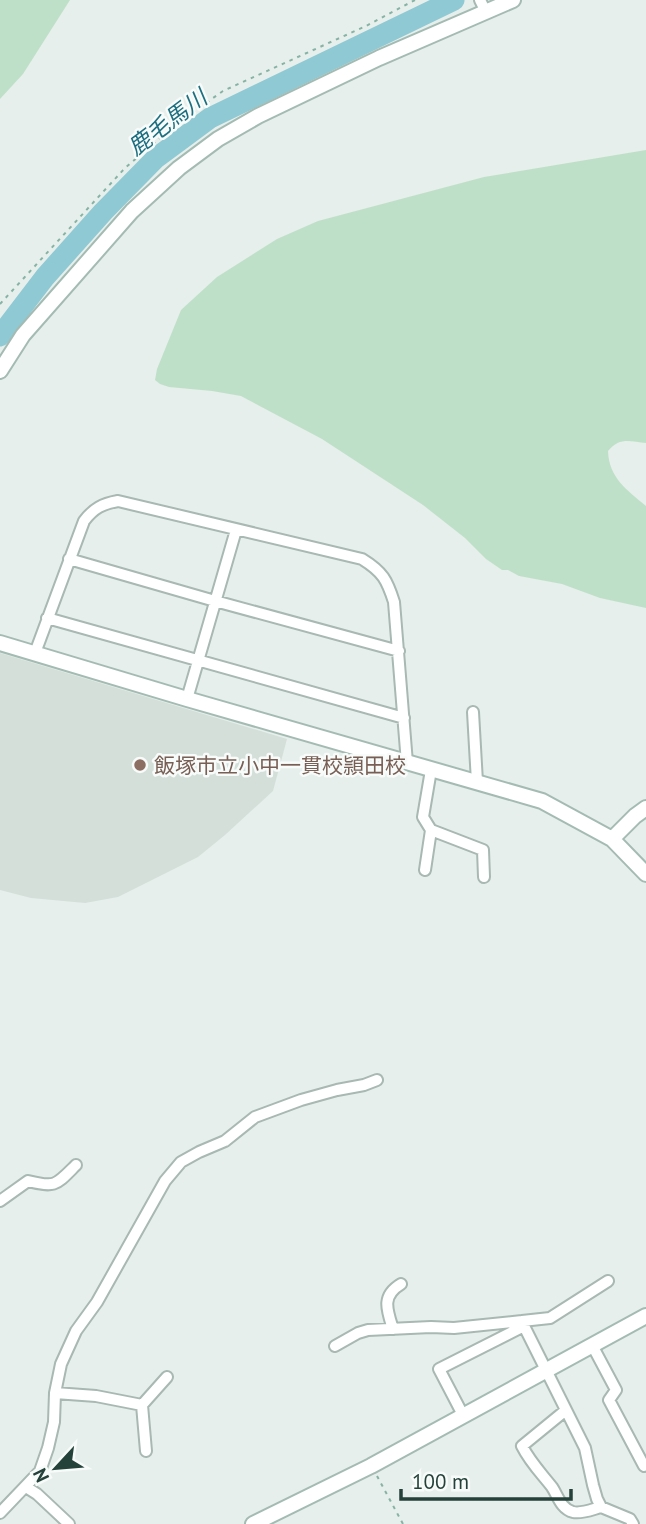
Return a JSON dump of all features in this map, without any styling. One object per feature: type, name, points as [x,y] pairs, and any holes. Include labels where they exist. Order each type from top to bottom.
[{"type":"street","points":[[0,370],[23,335],[132,211],[208,146],[258,116],[483,6],[513,0]]},
{"type":"street","points":[[35,653],[84,521],[93,510],[103,504],[118,501],[362,559],[381,572],[388,582],[394,602],[407,763]]},
{"type":"street","points":[[187,699],[236,530]]},
{"type":"street","points":[[69,559],[399,651]]},
{"type":"street","points":[[47,618],[404,718]]},
{"type":"street","points":[[0,643],[542,801],[612,839],[646,874]]},
{"type":"street","points":[[472,712],[477,782]]},
{"type":"street","points":[[431,770],[423,817],[432,830],[483,850],[484,877]]},
{"type":"street","points":[[612,839],[646,808]]},
{"type":"street","points":[[425,870],[432,830]]},
{"type":"street","points":[[0,1513],[40,1471],[54,1422],[55,1393],[61,1364],[76,1331],[97,1302],[165,1181],[181,1162],[225,1141],[255,1118],[301,1100],[377,1080]]},
{"type":"street","points":[[0,1201],[28,1181],[49,1186],[58,1183],[76,1165]]},
{"type":"street","points":[[335,1346],[368,1330],[454,1328],[523,1323],[550,1318],[608,1281]]},
{"type":"street","points":[[393,1329],[387,1311],[388,1297],[391,1290],[401,1284]]},
{"type":"street","points":[[253,1524],[371,1466],[646,1317]]},
{"type":"street","points":[[523,1323],[585,1448],[601,1507]]},
{"type":"street","points":[[464,1415],[439,1369],[523,1323]]},
{"type":"street","points":[[592,1345],[616,1390],[609,1400],[643,1466]]},
{"type":"street","points":[[146,1451],[142,1405],[167,1377]]},
{"type":"street","points":[[55,1393],[96,1396],[142,1405]]},
{"type":"street","points":[[566,1410],[522,1446],[528,1458],[565,1507],[573,1512],[601,1507],[630,1519],[633,1524]]},
{"type":"street","points":[[26,1486],[69,1524]]},
{"type":"path","points":[[0,304],[125,168],[175,125],[223,91],[366,26],[415,0]]},
{"type":"path","points":[[371,1466],[403,1524]]},
{"type":"shaded area","name":"飯塚市立小中一貫校頴田校","points":[[0,653],[287,739],[273,791],[198,857],[118,897],[85,903],[31,898],[0,890]]},
{"type":"green space","points":[[0,0],[70,0],[23,74],[0,99]]},
{"type":"green space","points":[[646,150],[646,443],[621,442],[608,451],[615,476],[646,506],[646,608],[502,570],[423,505],[322,439],[241,396],[169,387],[155,380],[181,310],[217,277],[277,239],[318,221],[484,177]]},
{"type":"waterway","name":"鹿毛馬川","points":[[0,336],[45,277],[103,212],[156,158],[210,118],[454,0]]},
{"type":"place","name":"飯塚市立小中一貫校頴田校","points":[[140,765]]}]
